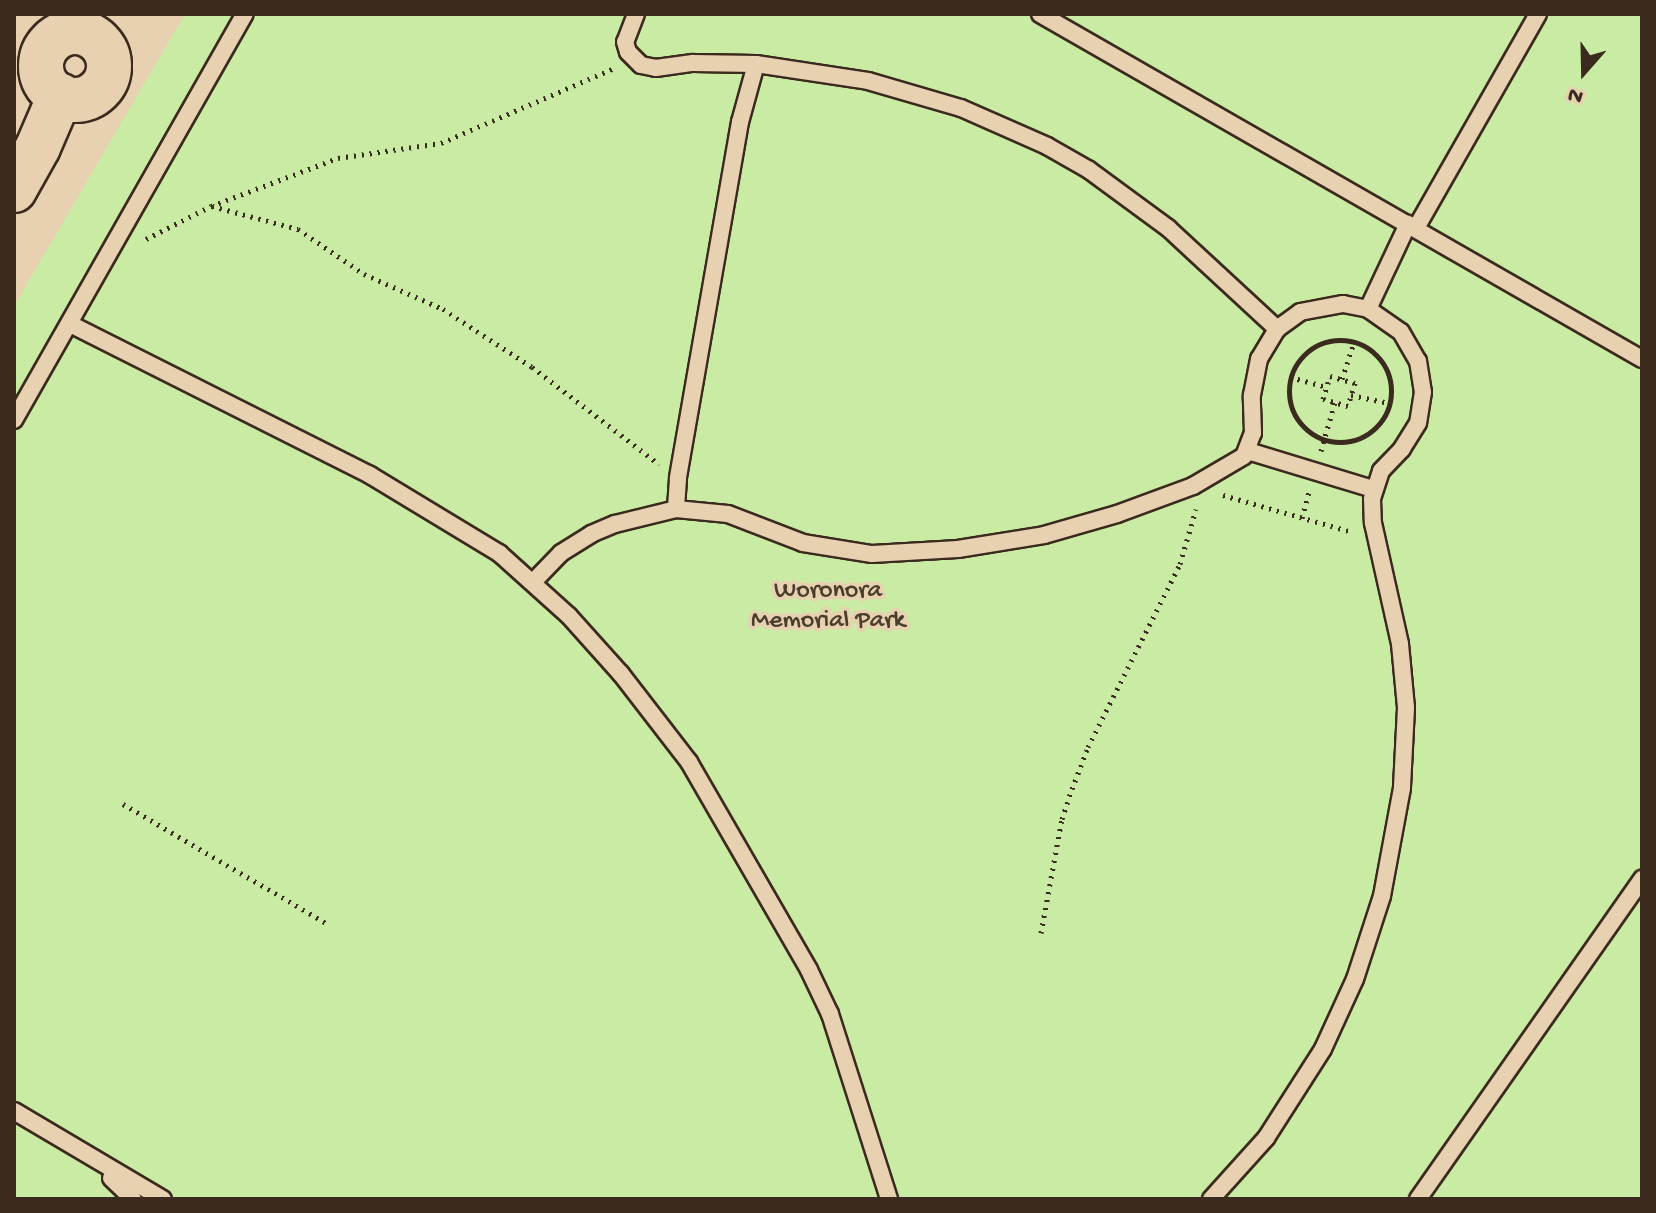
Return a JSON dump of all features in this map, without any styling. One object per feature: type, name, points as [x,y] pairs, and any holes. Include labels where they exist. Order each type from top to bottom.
[{"type":"street","points":[[99,25],[109,65],[102,87],[83,99],[60,96],[44,82],[29,48],[59,35],[81,32],[99,25]]},
{"type":"street","points":[[14,190],[38,147],[60,96]]},
{"type":"lane","points":[[14,420],[245,14]]},
{"type":"lane","points":[[636,14],[625,42],[633,59],[656,68],[711,63],[756,64],[824,73],[917,93],[961,108],[1047,146],[1089,170],[1168,228],[1277,329]]},
{"type":"lane","points":[[1040,14],[1642,359]]},
{"type":"lane","points":[[1368,309],[1412,226],[1538,14]]},
{"type":"lane","points":[[676,509],[679,470],[740,122],[756,64]]},
{"type":"lane","points":[[534,581],[561,553],[591,534],[615,524],[676,509],[728,514],[803,543],[872,554],[958,549],[1044,535],[1117,514],[1193,486],[1233,464],[1248,451],[1254,421],[1253,379],[1277,329],[1300,312],[1343,304],[1368,309],[1390,322],[1410,345],[1423,378],[1423,392],[1412,437],[1381,471],[1373,489],[1377,540],[1394,608],[1406,708],[1402,788],[1382,896],[1355,979],[1323,1049],[1266,1138],[1211,1199]]},
{"type":"lane","points":[[70,324],[327,450],[475,537],[534,581],[621,674],[689,762],[809,970],[830,1014],[889,1199]]},
{"type":"lane","points":[[1248,451],[1373,489]]},
{"type":"lane","points":[[1418,1199],[1642,879]]},
{"type":"lane","points":[[14,1111],[163,1199]]},
{"type":"lane","points":[[66,1144],[133,1199]]},
{"type":"path","points":[[106,261],[211,206],[338,158],[407,151],[441,143],[633,59]]},
{"type":"path","points":[[211,206],[298,229],[364,274],[443,309],[532,367],[616,429],[637,450],[659,464],[679,470]]},
{"type":"path","points":[[1338,339],[1354,341],[1372,351],[1384,365],[1391,384],[1390,403],[1378,426],[1365,435],[1341,442],[1324,440],[1304,427],[1295,415],[1288,392],[1290,377],[1302,356],[1315,346],[1338,339]]},
{"type":"path","points":[[1342,379],[1354,341]]},
{"type":"path","points":[[1330,376],[1355,383],[1348,406],[1323,399],[1327,387],[1330,376]]},
{"type":"path","points":[[1290,377],[1327,387]]},
{"type":"path","points":[[1351,395],[1390,403]]},
{"type":"path","points":[[1324,440],[1335,402]]},
{"type":"path","points":[[1041,933],[1059,831],[1072,789],[1088,747],[1189,542],[1196,509],[1193,486],[1377,540]]},
{"type":"path","points":[[123,804],[326,923]]},
{"type":"green space","name":"Woronora Memorial Park","points":[[185,14],[1642,14],[1642,1199],[14,1199],[14,306]]}]
